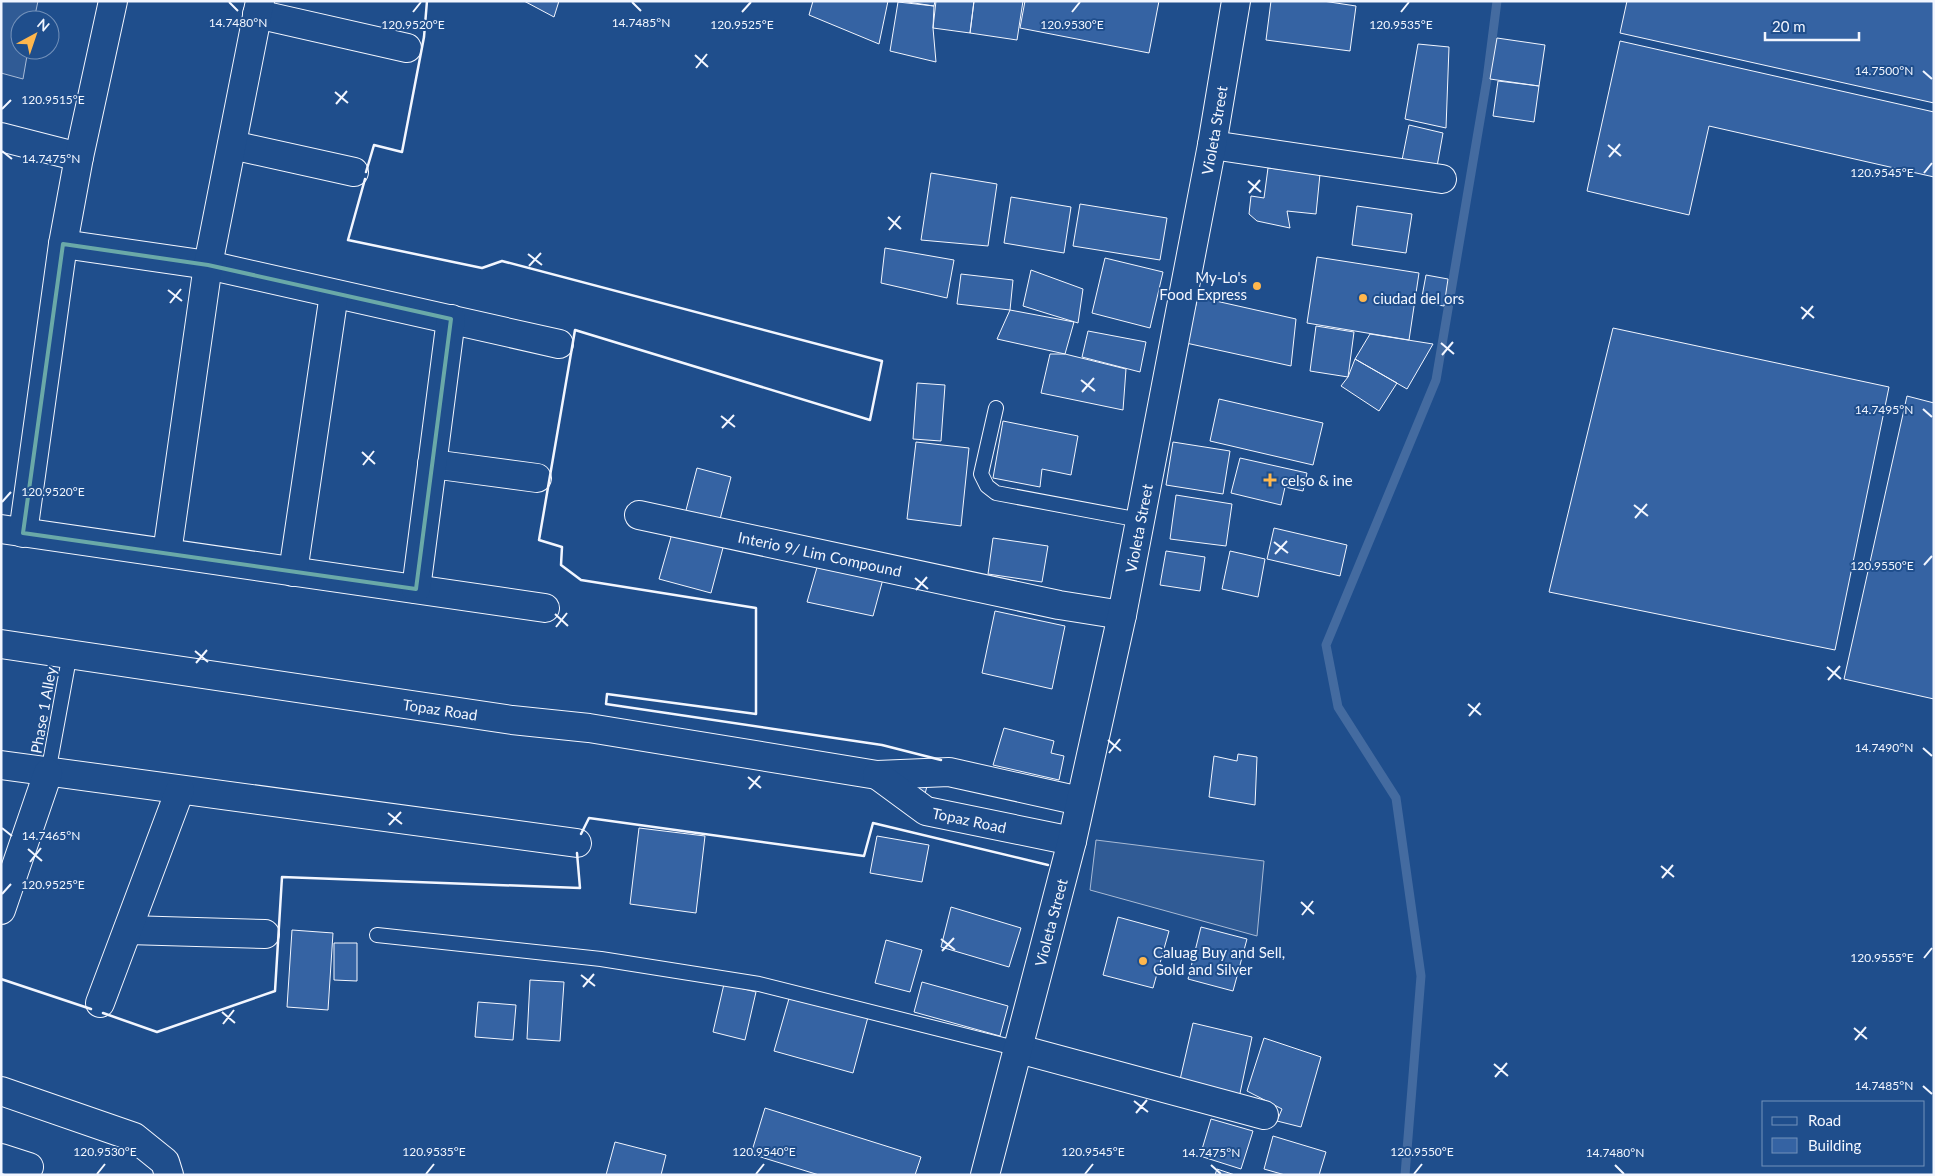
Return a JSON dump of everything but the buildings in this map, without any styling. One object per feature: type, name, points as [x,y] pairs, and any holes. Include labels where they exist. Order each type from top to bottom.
[{"type":"street","points":[[113,1],[79,157],[12,531],[545,608]]},
{"type":"street","name":"Violeta Street","points":[[985,1175],[1072,841],[1122,615],[1212,145],[1236,1]]},
{"type":"street","points":[[167,553],[208,265],[259,8],[407,48]]},
{"type":"street","points":[[1,137],[79,157]]},
{"type":"street","points":[[232,145],[354,172]]},
{"type":"street","points":[[1212,145],[1442,179]]},
{"type":"street","points":[[63,244],[208,265],[558,344]]},
{"type":"street","points":[[293,572],[334,294]]},
{"type":"street","points":[[416,589],[450,319]]},
{"type":"street","points":[[432,464],[537,478]]},
{"type":"street","name":"Interio 9/ Lim Compound","points":[[639,514],[1059,605],[1122,615]]},
{"type":"street","name":"Topaz Road","points":[[1,644],[512,720],[589,728],[877,775],[949,772],[1080,801]]},
{"type":"street","points":[[1,765],[48,773],[576,843]]},
{"type":"street","points":[[1,910],[48,773]]},
{"type":"street","name":"Topaz Road","points":[[877,775],[926,811],[1072,841]]},
{"type":"street","points":[[100,1002],[180,790]]},
{"type":"street","points":[[128,930],[265,934]]},
{"type":"street","points":[[1019,1049],[1264,1116]]},
{"type":"street","points":[[1,1091],[134,1137],[166,1162],[169,1175]]},
{"type":"street","points":[[1,1158],[29,1167]]},
{"type":"lane","points":[[996,408],[981,474],[987,486],[996,493],[1140,520]]},
{"type":"lane","name":"Phase 1 Alley","points":[[48,773],[70,653]]},
{"type":"lane","points":[[377,935],[601,959],[760,984],[1019,1049]]},
{"type":"highlighted area","points":[[63,244],[208,265],[451,319],[416,589],[23,533]]},
{"type":"shaded area","points":[[1,1],[38,1],[36,10],[10,10],[10,60],[26,60],[23,79],[1,73]]},
{"type":"shaded area","points":[[1096,840],[1264,861],[1257,936],[1090,890]]},
{"type":"waterway","points":[[1405,1175],[1421,976],[1396,798],[1338,707],[1326,645],[1436,380],[1487,79],[1497,1]]},
{"type":"wall","points":[[366,172],[374,145],[402,152],[424,37],[427,1]]},
{"type":"wall","points":[[365,179],[348,240],[482,268],[502,261],[882,361],[870,420],[575,330],[539,540],[562,547],[561,565],[581,580],[756,608],[756,714],[607,694],[606,704],[882,745],[941,760]]},
{"type":"wall","points":[[581,834],[589,818],[864,856],[873,823],[1048,865]]},
{"type":"wall","points":[[103,1013],[157,1032],[275,991],[282,877],[580,888],[577,853]]},
{"type":"wall","points":[[1,979],[91,1009]]},
{"type":"place","name":"My-Lo's Food Express","points":[[1257,286]]},
{"type":"place","name":"ciudad del ors","points":[[1363,298]]},
{"type":"place","name":"celso & ine","points":[[1270,480]]},
{"type":"place","name":"Caluag Buy and Sell, Gold and Silver","points":[[1143,961]]}]
